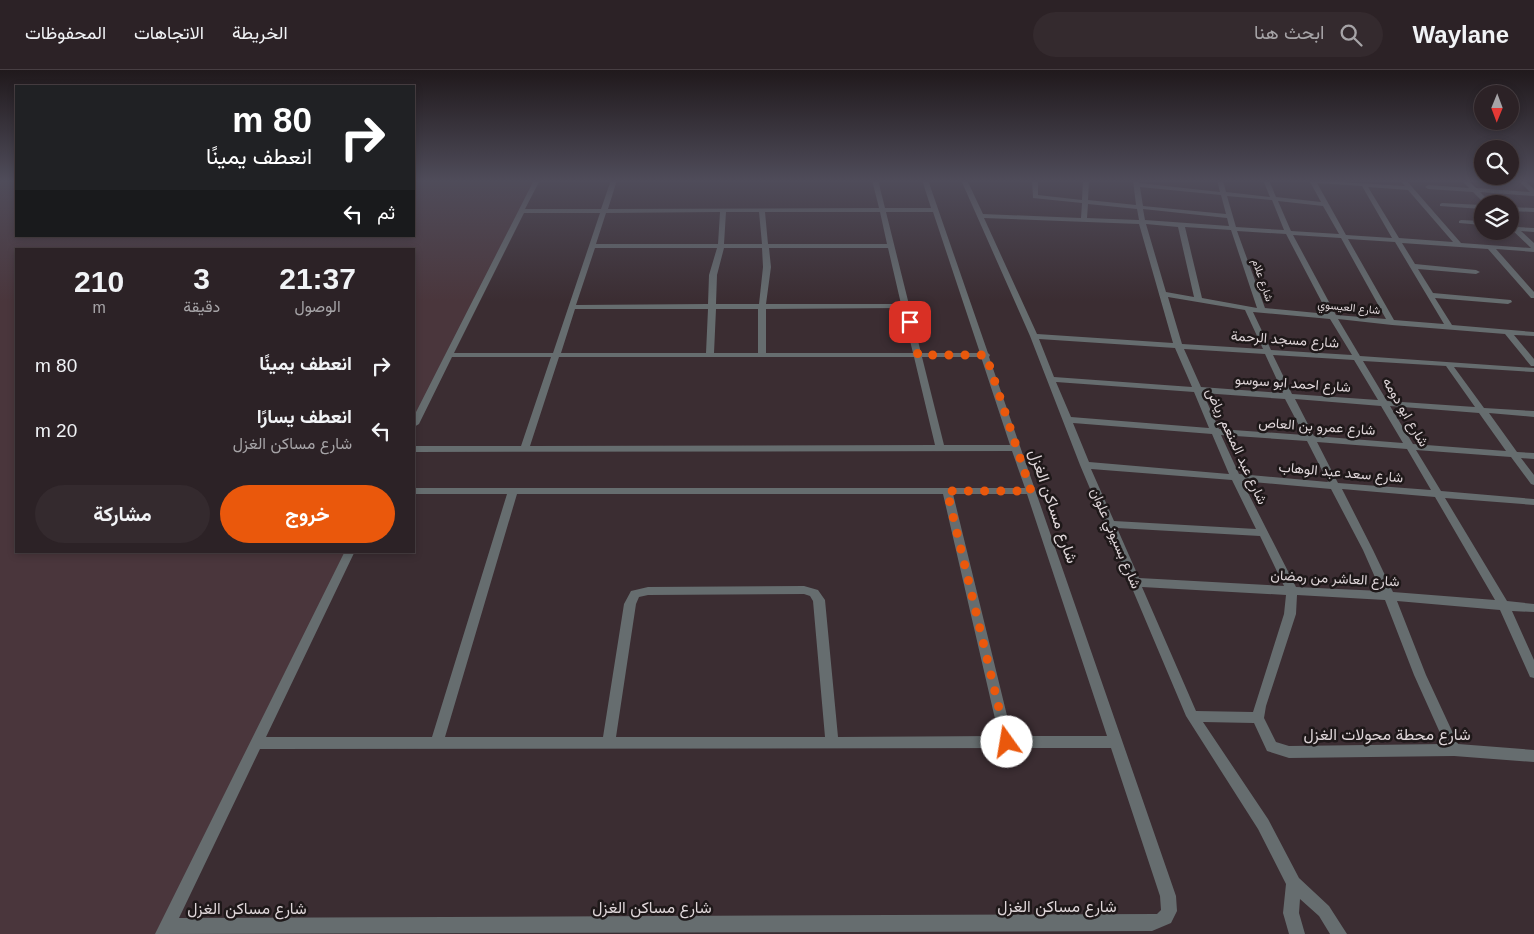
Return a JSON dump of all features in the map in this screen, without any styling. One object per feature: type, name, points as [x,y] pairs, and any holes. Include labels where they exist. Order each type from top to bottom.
[{"type":"street","points":[[415,422],[516,220]]},
{"type":"street","points":[[525,448],[601,220]]},
{"type":"street","points":[[710,355],[713,275],[721,246],[722,220]]},
{"type":"street","points":[[762,355],[762,306],[767,268],[763,220]]},
{"type":"street","points":[[886,220],[940,448]]},
{"type":"street","name":"شارع مساكن الغزل","points":[[165,930],[1162,922],[1168,916],[1170,906],[1168,896],[940,220]]},
{"type":"street","name":"شارع بسيوني علوان","points":[[982,220],[1034,336],[1134,582],[1192,716],[1263,824],[1294,884],[1324,911],[1340,934]]},
{"type":"street","points":[[1110,220],[1490,247],[1534,248]]},
{"type":"street","name":"شارع علام","points":[[1231,220],[1262,311]]},
{"type":"street","name":"شارع ابو دومه","points":[[1283,220],[1333,317],[1387,404],[1503,604],[1534,673]]},
{"type":"street","points":[[1335,220],[1392,323]]},
{"type":"street","points":[[1385,220],[1450,328]]},
{"type":"street","points":[[1438,220],[1459,244]]},
{"type":"street","name":"شارع عبد المنعم رياض","points":[[1142,222],[1178,346],[1236,477],[1292,590]]},
{"type":"street","points":[[1461,222],[1474,223]]},
{"type":"street","points":[[1181,225],[1199,301]]},
{"type":"street","points":[[1519,227],[1534,230]]},
{"type":"street","points":[[1519,233],[1534,248]]},
{"type":"street","points":[[592,246],[892,246]]},
{"type":"street","points":[[1490,247],[1534,296]]},
{"type":"street","points":[[1412,266],[1476,272]]},
{"type":"street","name":"شارع العيسوي","points":[[1163,294],[1262,311],[1509,334],[1534,334]]},
{"type":"street","points":[[1430,295],[1508,302]]},
{"type":"street","points":[[572,307],[906,306]]},
{"type":"street","points":[[1248,309],[1288,397],[1335,486],[1389,596],[1420,675],[1454,750]]},
{"type":"street","points":[[1509,334],[1534,364]]},
{"type":"street","name":"شارع مسجد الرحمة","points":[[1034,336],[1534,370]]},
{"type":"street","points":[[448,355],[986,355]]},
{"type":"street","points":[[1448,364],[1534,482]]},
{"type":"street","name":"شارع احمد ابو سوسو","points":[[1051,379],[1534,414]]},
{"type":"street","name":"شارع عمرو بن العاص","points":[[1068,420],[1534,456]]},
{"type":"street","points":[[415,449],[1016,448]]},
{"type":"street","name":"شارع سعد عبد الوهاب","points":[[1086,465],[1534,502]]},
{"type":"street","points":[[415,490],[1031,491]]},
{"type":"street","points":[[437,742],[513,491]]},
{"type":"street","points":[[947,491],[1007,742]]},
{"type":"street","points":[[1110,524],[1264,532]]},
{"type":"street","points":[[165,930],[349,553]]},
{"type":"street","name":"شارع العاشر من رمضان","points":[[1134,582],[1389,596],[1534,608]]},
{"type":"street","points":[[608,742],[630,604],[636,594],[648,591],[804,590],[814,593],[819,600],[832,742]]},
{"type":"street","points":[[1192,716],[1258,718],[1277,648],[1290,614],[1292,590]]},
{"type":"street","name":"شارع محطة محولات الغزل","points":[[1258,718],[1272,746],[1282,751],[1454,750],[1534,756]]},
{"type":"street","points":[[257,743],[1115,742]]},
{"type":"street","points":[[1294,884],[1291,913],[1297,934]]},
{"type":"shaded area","points":[[0,220],[15,220],[15,237],[415,237],[415,220],[515,220],[415,420],[415,248],[15,248],[15,553],[348,553],[158,934],[0,934]]},
{"type":"route","points":[[910,322],[918,355],[986,355],[1031,491],[947,491],[1007,742]]}]
